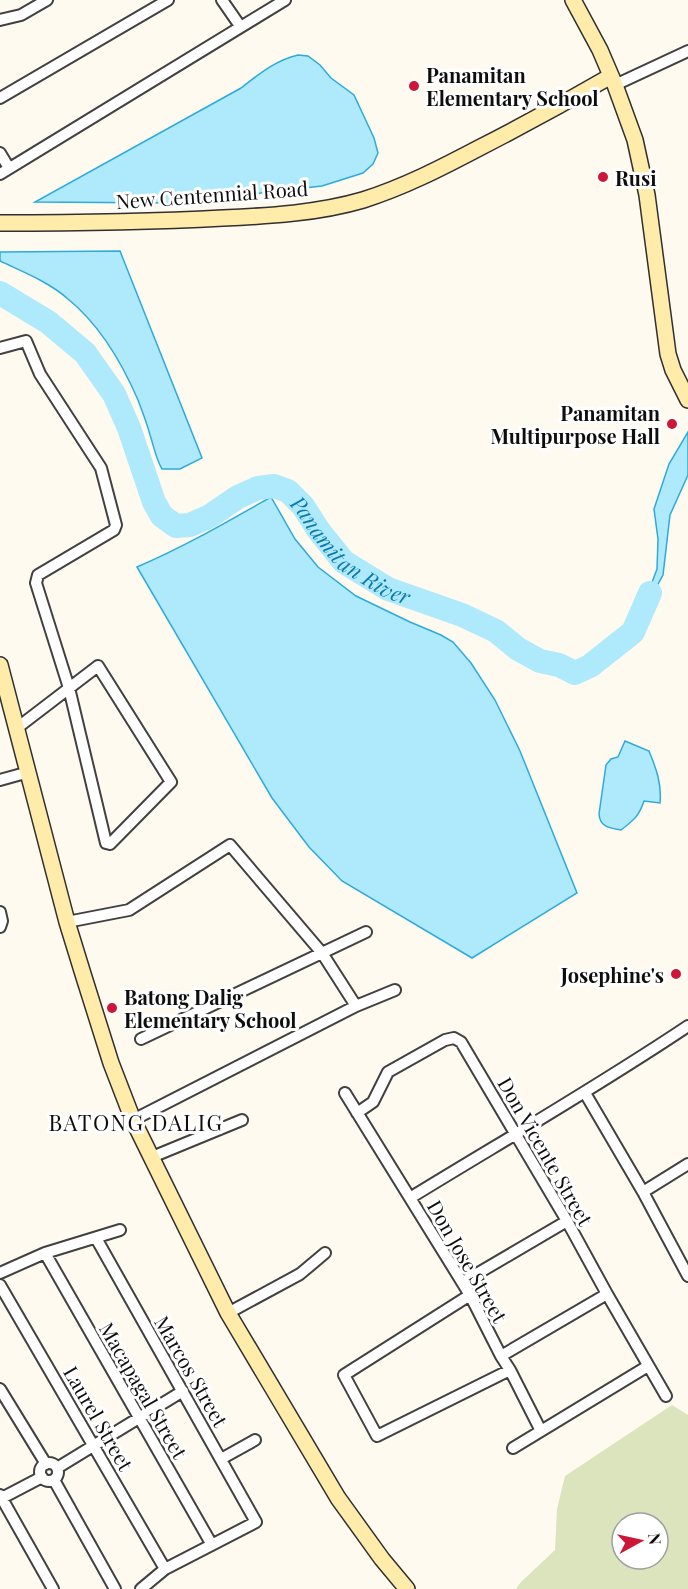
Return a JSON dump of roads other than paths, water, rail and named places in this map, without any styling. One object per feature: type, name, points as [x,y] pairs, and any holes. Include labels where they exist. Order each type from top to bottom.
[{"type":"street","points":[[0,20],[21,15],[47,0]]},
{"type":"street","points":[[0,98],[168,0]]},
{"type":"street","points":[[222,0],[240,26]]},
{"type":"street","points":[[0,153],[5,171],[285,0]]},
{"type":"street","points":[[573,0],[600,50],[635,140],[647,195],[670,362],[688,400]]},
{"type":"street","points":[[613,81],[688,51]]},
{"type":"street","name":"New Centennial Road","points":[[0,224],[250,217],[361,201],[425,177],[613,81]]},
{"type":"street","points":[[0,348],[26,341],[40,374],[101,468],[117,525],[114,530],[38,575],[36,584],[69,688],[106,843],[110,844],[171,782],[98,666],[69,688],[17,728]]},
{"type":"street","points":[[0,665],[67,922],[98,1022],[133,1120],[228,1313],[338,1498],[407,1589]]},
{"type":"street","points":[[0,780],[29,772]]},
{"type":"street","points":[[67,922],[129,910],[230,845],[322,952],[356,1006]]},
{"type":"street","points":[[0,912],[2,921],[0,927]]},
{"type":"street","points":[[141,1039],[366,932]]},
{"type":"street","points":[[133,1120],[356,1006],[395,990]]},
{"type":"street","points":[[410,1198],[585,1093],[688,1026]]},
{"type":"street","name":"Don Vicente Street","points":[[357,1113],[373,1102],[388,1072],[445,1040],[454,1038],[461,1042],[666,1395]]},
{"type":"street","points":[[585,1093],[643,1192],[688,1276]]},
{"type":"street","name":"Don Jose Street","points":[[345,1094],[470,1295],[541,1431]]},
{"type":"street","points":[[152,1157],[242,1120]]},
{"type":"street","points":[[643,1192],[688,1164]]},
{"type":"street","points":[[462,1282],[567,1221]]},
{"type":"street","points":[[0,1273],[45,1253],[120,1230]]},
{"type":"street","name":"Marcos Street","points":[[96,1238],[256,1522],[212,1545]]},
{"type":"street","name":"Macapagal Street","points":[[45,1253],[212,1545]]},
{"type":"street","points":[[228,1313],[300,1274],[325,1253]]},
{"type":"street","name":"Laurel Street","points":[[0,1285],[165,1569]]},
{"type":"street","points":[[501,1356],[607,1294]]},
{"type":"street","points":[[470,1295],[344,1375],[377,1436],[510,1370]]},
{"type":"street","points":[[513,1449],[648,1366]]},
{"type":"street","points":[[0,1389],[4,1406],[46,1464]]},
{"type":"street","points":[[57,1468],[183,1390]]},
{"type":"street","points":[[221,1459],[255,1440]]},
{"type":"street","points":[[46,1464],[54,1464],[57,1468],[58,1475],[54,1480],[47,1481],[42,1477],[41,1468],[46,1464]]},
{"type":"street","points":[[42,1477],[1,1497],[53,1589]]},
{"type":"street","points":[[54,1480],[115,1589]]},
{"type":"street","points":[[141,1589],[165,1569],[212,1545]]},
{"type":"water","points":[[298,55],[308,56],[331,78],[354,95],[374,138],[378,153],[373,164],[363,173],[322,186],[171,203],[35,202],[241,88],[275,64]]},
{"type":"water","points":[[120,251],[202,458],[180,469],[162,469],[132,386],[109,345],[80,309],[53,287],[0,261],[0,252]]},
{"type":"water","points":[[688,432],[688,475],[670,515],[663,575],[637,622],[657,569],[658,539],[654,509],[669,464]]},
{"type":"water","points":[[271,497],[295,539],[318,567],[356,596],[453,642],[471,663],[495,700],[520,751],[577,893],[472,958],[342,881],[309,847],[272,798],[137,567],[188,543]]},
{"type":"water","points":[[625,741],[649,751],[658,776],[660,803],[644,801],[636,817],[621,830],[603,824],[599,814],[606,765],[611,759],[618,757]]},
{"type":"waterway","name":"Panamitan River","points":[[0,293],[48,322],[85,353],[114,394],[129,428],[154,502],[162,516],[176,526],[190,525],[210,516],[238,497],[258,488],[274,486],[288,491],[303,506],[319,531],[344,562],[388,589],[462,615],[496,631],[518,649],[540,661],[559,665],[575,673],[590,666],[633,632],[650,593]]},
{"type":"place","name":"Panamitan Elementary School","points":[[414,86]]},
{"type":"place","name":"Rusi","points":[[603,177]]},
{"type":"place","name":"Panamitan Multipurpose Hall","points":[[672,424]]},
{"type":"place","name":"Josephine's","points":[[676,974]]},
{"type":"place","name":"Batong Dalig Elementary School","points":[[112,1008]]},
{"type":"district","name":"BATONG DALIG","points":[[136,1122]]}]
